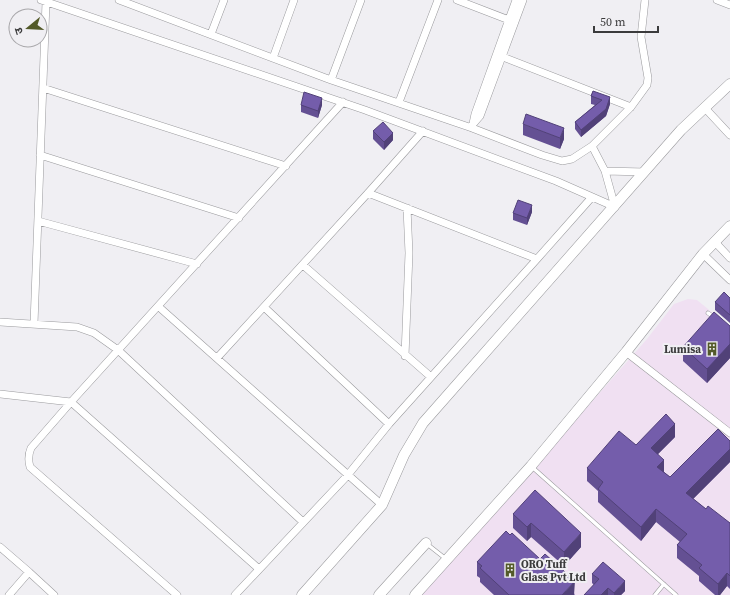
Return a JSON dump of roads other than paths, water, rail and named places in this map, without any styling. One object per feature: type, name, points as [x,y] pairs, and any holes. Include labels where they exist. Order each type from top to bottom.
[{"type":"main road","points":[[302,595],[382,505],[404,455],[423,423],[615,207],[662,151],[704,107],[730,84]]},
{"type":"main road","points":[[415,595],[532,466],[626,352],[703,254],[730,226]]},
{"type":"main road","points":[[379,595],[426,543]]},
{"type":"street","points":[[119,0],[135,3],[331,80],[473,125],[542,156],[562,161],[572,159],[592,146],[631,107],[647,85],[648,78],[641,37],[645,0]]},
{"type":"street","points":[[211,34],[224,0]]},
{"type":"street","points":[[273,58],[294,0]]},
{"type":"street","points":[[331,80],[362,0]]},
{"type":"street","points":[[399,102],[438,0]]},
{"type":"street","points":[[456,0],[509,20]]},
{"type":"street","points":[[473,125],[475,114],[516,0]]},
{"type":"street","points":[[473,125],[480,116],[523,0]]},
{"type":"street","points":[[717,0],[730,5]]},
{"type":"street","points":[[34,324],[43,88],[43,1],[423,130],[556,181],[615,207]]},
{"type":"street","points":[[503,57],[631,107]]},
{"type":"street","points":[[43,88],[286,166]]},
{"type":"street","points":[[177,595],[30,468],[28,461],[31,448],[343,102]]},
{"type":"street","points":[[704,107],[730,135]]},
{"type":"street","points":[[217,358],[303,265],[423,130]]},
{"type":"street","points":[[592,146],[605,170],[615,207]]},
{"type":"street","points":[[40,154],[239,218]]},
{"type":"street","points":[[605,170],[645,172]]},
{"type":"street","points":[[368,193],[537,259]]},
{"type":"street","points":[[235,595],[347,476],[389,424],[430,377],[592,197]]},
{"type":"street","points":[[405,356],[409,253],[406,208]]},
{"type":"street","points":[[38,221],[197,264]]},
{"type":"street","points":[[714,241],[730,258]]},
{"type":"street","points":[[703,254],[730,280]]},
{"type":"street","points":[[303,265],[430,377]]},
{"type":"street","points":[[159,307],[347,476],[382,505]]},
{"type":"street","points":[[264,307],[389,424]]},
{"type":"street","points":[[0,322],[87,330],[118,350],[303,522]]},
{"type":"street","points":[[626,352],[730,433]]},
{"type":"street","points":[[0,394],[71,402],[259,569]]},
{"type":"street","points":[[0,547],[54,595]]},
{"type":"street","points":[[9,595],[29,572]]},
{"type":"lane","points":[[708,313],[719,322]]},
{"type":"lane","points":[[532,466],[676,595]]},
{"type":"lane","points":[[426,543],[447,560]]},
{"type":"lane","points":[[655,595],[664,584]]},
{"type":"place","name":"Lumisa","points":[[712,349]]},
{"type":"place","name":"ORO Tuff Glass Pvt Ltd","points":[[510,570]]}]
